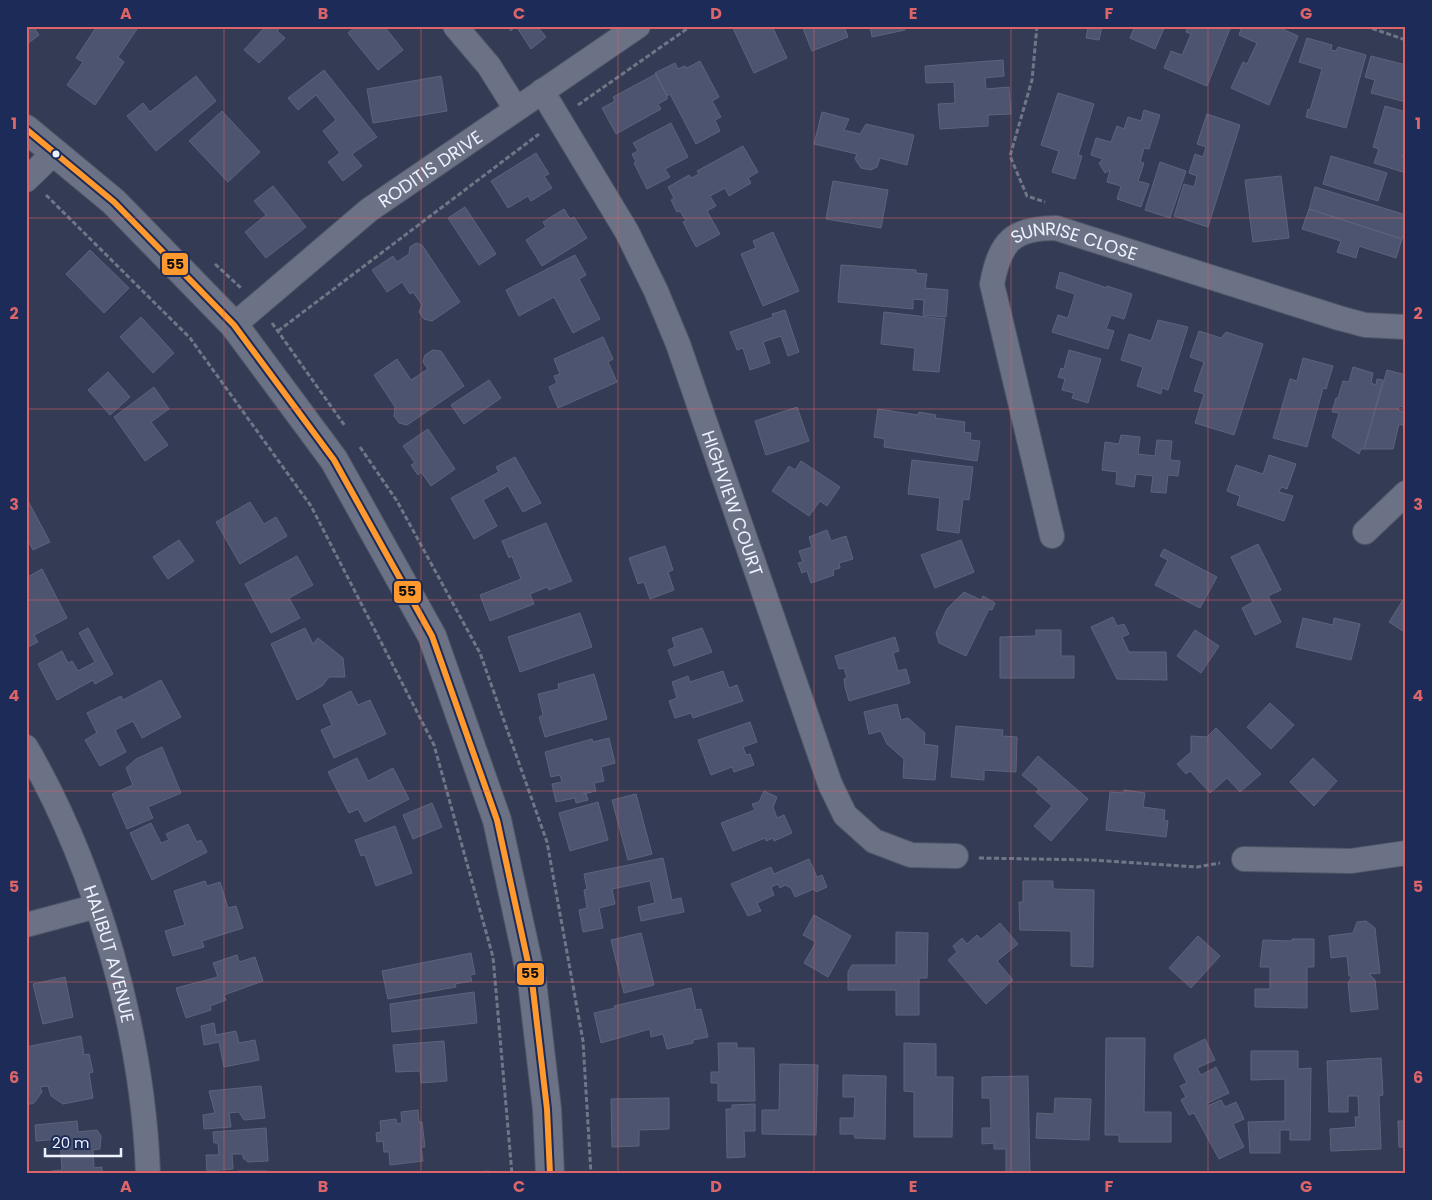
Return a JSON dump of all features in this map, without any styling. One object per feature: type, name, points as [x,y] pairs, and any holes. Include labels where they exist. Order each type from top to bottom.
[{"type":"street","points":[[455,26],[488,66],[516,109]]},
{"type":"street","name":"RODITIS DRIVE","points":[[234,325],[369,210],[638,26]]},
{"type":"street","name":"HIGHVIEW COURT","points":[[542,91],[627,232],[656,291],[674,335],[830,784],[845,815],[874,841],[911,855],[956,856]]},
{"type":"street","points":[[26,128],[114,202],[234,325],[334,460],[432,636],[499,829],[532,981],[547,1108],[550,1174]]},
{"type":"street","points":[[28,179],[55,152]]},
{"type":"street","name":"SUNRISE CLOSE","points":[[1052,536],[992,284],[996,260],[1005,245],[1020,233],[1036,228],[1056,228],[1339,318],[1365,325],[1406,327]]},
{"type":"street","points":[[1364,532],[1406,493]]},
{"type":"street","name":"HALIBUT AVENUE","points":[[26,747],[43,776],[73,840],[97,906],[116,972],[135,1058],[146,1130],[148,1174]]},
{"type":"street","points":[[1244,859],[1351,861],[1406,853]]},
{"type":"street","points":[[26,925],[97,906]]},
{"type":"path","points":[[278,331],[559,119],[691,26]]},
{"type":"path","points":[[1037,26],[1032,80],[1010,156],[1027,196],[1054,205]]},
{"type":"path","points":[[1365,26],[1406,40]]},
{"type":"path","points":[[28,179],[190,338],[311,506],[434,745],[493,957],[512,1174]]},
{"type":"path","points":[[956,856],[1003,859],[1093,860],[1197,867],[1244,859]]},
{"type":"building","points":[[26,26],[33,26],[39,35],[26,45]]},
{"type":"building","points":[[97,26],[133,26],[137,29],[118,57],[124,62],[95,105],[67,85],[83,62],[76,58]]},
{"type":"building","points":[[266,26],[282,26],[277,31],[285,38],[259,63],[244,50]]},
{"type":"building","points":[[356,26],[384,26],[403,50],[378,70],[348,33]]},
{"type":"building","points":[[507,26],[516,26],[511,31]]},
{"type":"building","points":[[516,26],[537,26],[546,37],[531,49]]},
{"type":"building","points":[[732,26],[772,26],[787,58],[754,73]]},
{"type":"building","points":[[802,26],[844,26],[848,37],[812,51]]},
{"type":"building","points":[[870,26],[904,26],[905,30],[872,37]]},
{"type":"building","points":[[1079,26],[1102,26],[1099,40],[1086,38],[1088,28]]},
{"type":"building","points":[[1135,26],[1165,26],[1155,49],[1130,38]]},
{"type":"building","points":[[1188,26],[1231,26],[1207,86],[1164,68],[1171,51],[1182,55],[1191,34],[1186,32]]},
{"type":"building","points":[[1242,26],[1276,26],[1298,36],[1269,105],[1231,88],[1243,62],[1247,64],[1257,43],[1239,35]]},
{"type":"building","points":[[1307,38],[1332,45],[1331,50],[1336,51],[1338,47],[1366,55],[1346,128],[1306,117],[1308,109],[1310,110],[1322,69],[1299,62]]},
{"type":"building","points":[[1371,56],[1406,65],[1406,102],[1371,93],[1375,80],[1365,77]]},
{"type":"building","points":[[1003,60],[1004,76],[985,78],[986,89],[1009,87],[1011,114],[988,115],[988,126],[940,129],[938,104],[955,103],[954,82],[926,83],[925,66]]},
{"type":"building","points":[[700,61],[719,97],[712,101],[721,117],[715,120],[720,131],[696,144],[670,94],[667,96],[655,73],[675,63],[678,69],[685,66],[687,68]]},
{"type":"building","points":[[324,70],[377,137],[352,154],[362,166],[343,181],[328,162],[340,153],[323,131],[336,120],[316,95],[298,110],[288,98]]},
{"type":"building","points":[[656,74],[667,96],[667,99],[658,104],[661,109],[616,134],[602,108],[615,101],[613,97]]},
{"type":"building","points":[[196,76],[216,101],[156,151],[127,116],[143,103],[150,112]]},
{"type":"building","points":[[441,76],[447,111],[373,123],[367,89]]},
{"type":"building","points":[[1058,93],[1094,104],[1078,155],[1082,156],[1075,179],[1052,172],[1059,151],[1041,145]]},
{"type":"building","points":[[1385,106],[1406,112],[1406,145],[1402,157],[1406,158],[1406,173],[1374,163],[1379,149],[1373,147]]},
{"type":"building","points":[[1144,110],[1160,115],[1149,149],[1144,148],[1140,162],[1144,163],[1138,181],[1149,184],[1141,207],[1117,199],[1121,186],[1107,182],[1110,170],[1105,173],[1099,163],[1103,159],[1091,155],[1096,138],[1111,142],[1117,126],[1124,129],[1128,117],[1141,121]]},
{"type":"building","points":[[222,111],[260,152],[228,182],[189,141]]},
{"type":"building","points":[[822,112],[849,119],[844,130],[860,134],[866,124],[914,135],[907,165],[880,158],[877,167],[871,170],[861,168],[855,159],[857,154],[814,144]]},
{"type":"building","points":[[1207,114],[1240,125],[1208,227],[1174,216],[1184,184],[1194,187],[1197,176],[1189,173],[1195,154],[1203,157],[1206,147],[1197,144]]},
{"type":"building","points":[[671,123],[688,157],[665,169],[670,177],[647,189],[634,163],[636,162],[632,154],[638,151],[633,143]]},
{"type":"building","points":[[743,146],[758,172],[748,178],[751,183],[729,196],[725,188],[710,196],[716,206],[707,211],[720,234],[696,247],[683,222],[686,221],[680,211],[677,212],[671,200],[674,198],[668,187],[689,175],[691,178],[699,174],[697,171]]},
{"type":"building","points":[[536,153],[549,174],[544,176],[552,188],[531,201],[528,196],[508,208],[491,181]]},
{"type":"building","points":[[1331,156],[1387,173],[1378,201],[1323,184]]},
{"type":"building","points":[[1160,162],[1186,171],[1170,218],[1145,210]]},
{"type":"building","points":[[1281,176],[1289,238],[1253,242],[1245,180]]},
{"type":"building","points":[[833,181],[888,190],[881,228],[826,219]]},
{"type":"building","points":[[273,186],[306,227],[266,258],[245,232],[266,215],[254,201]]},
{"type":"building","points":[[1315,187],[1406,215],[1406,227],[1402,239],[1309,209]]},
{"type":"building","points":[[465,207],[496,254],[479,265],[448,218]]},
{"type":"building","points":[[564,209],[570,219],[574,217],[587,238],[542,266],[526,240],[546,227],[543,222]]},
{"type":"building","points":[[1309,209],[1402,239],[1396,258],[1359,246],[1356,258],[1337,252],[1341,241],[1302,229]]},
{"type":"building","points":[[773,232],[799,291],[763,306],[741,254],[756,248],[753,241]]},
{"type":"building","points":[[416,243],[422,245],[460,302],[432,321],[424,319],[419,312],[422,305],[413,292],[410,294],[402,282],[387,292],[372,270],[393,256],[397,262],[409,254],[410,247]]},
{"type":"building","points":[[90,250],[129,288],[104,313],[66,274]]},
{"type":"building","points":[[575,255],[586,275],[579,279],[600,319],[573,333],[554,297],[519,316],[506,290]]},
{"type":"building","points":[[841,265],[916,270],[916,273],[927,274],[925,288],[948,290],[946,317],[923,315],[924,300],[913,299],[913,309],[838,302]]},
{"type":"building","points":[[1060,272],[1107,288],[1107,286],[1132,294],[1124,319],[1111,315],[1106,329],[1114,331],[1108,349],[1052,332],[1058,315],[1068,318],[1075,294],[1056,288]]},
{"type":"building","points":[[785,310],[799,352],[788,356],[781,336],[763,342],[770,363],[750,370],[743,348],[737,350],[730,332],[773,317],[772,314]]},
{"type":"building","points":[[884,312],[945,319],[939,372],[913,370],[915,348],[881,344]]},
{"type":"building","points":[[141,317],[174,353],[153,373],[120,337]]},
{"type":"building","points":[[1158,320],[1188,327],[1168,390],[1162,388],[1161,394],[1137,386],[1143,367],[1121,360],[1129,334],[1151,341]]},
{"type":"building","points":[[1199,331],[1221,338],[1226,332],[1263,344],[1234,435],[1195,423],[1204,394],[1194,391],[1204,362],[1190,357]]},
{"type":"building","points":[[603,337],[613,359],[608,362],[617,382],[558,408],[549,387],[557,383],[554,376],[560,374],[554,359]]},
{"type":"building","points":[[433,350],[441,351],[464,386],[407,425],[399,423],[394,416],[395,407],[374,375],[397,359],[411,380],[428,369],[423,362],[425,355]]},
{"type":"building","points":[[1069,350],[1101,359],[1088,403],[1072,398],[1074,393],[1062,390],[1065,379],[1058,377],[1061,368],[1064,369]]},
{"type":"building","points":[[1303,358],[1333,366],[1326,389],[1323,388],[1307,447],[1273,438],[1290,379],[1297,381]]},
{"type":"building","points":[[1353,367],[1373,373],[1371,383],[1376,385],[1377,379],[1383,380],[1364,449],[1361,449],[1359,454],[1332,437],[1339,413],[1332,412],[1336,398],[1338,398],[1343,381],[1349,382]]},
{"type":"building","points":[[1387,370],[1406,375],[1406,408],[1399,406],[1398,410],[1406,413],[1406,426],[1399,424],[1393,449],[1364,449]]},
{"type":"building","points":[[108,372],[130,397],[110,415],[88,390]]},
{"type":"building","points":[[489,380],[501,398],[464,424],[451,405]]},
{"type":"building","points":[[154,387],[169,409],[151,422],[168,445],[145,461],[114,417]]},
{"type":"building","points":[[797,407],[809,441],[766,455],[755,421]]},
{"type":"building","points":[[878,409],[918,415],[919,412],[936,415],[935,418],[965,422],[964,432],[971,433],[970,440],[980,441],[977,461],[884,447],[885,439],[874,437]]},
{"type":"building","points":[[428,429],[455,469],[431,486],[421,472],[418,475],[411,465],[415,463],[403,446]]},
{"type":"building","points":[[1121,435],[1140,437],[1138,454],[1155,456],[1157,440],[1172,441],[1170,460],[1180,461],[1178,476],[1168,475],[1166,493],[1151,492],[1153,476],[1136,474],[1134,487],[1116,484],[1117,472],[1102,470],[1105,442],[1119,444]]},
{"type":"building","points":[[1269,455],[1296,464],[1287,489],[1281,487],[1279,492],[1293,496],[1284,521],[1237,505],[1240,496],[1227,491],[1236,465],[1263,474]]},
{"type":"building","points":[[515,457],[541,503],[523,512],[508,486],[483,500],[497,526],[474,539],[451,498],[499,472],[496,467]]},
{"type":"building","points":[[912,460],[973,467],[969,500],[963,499],[959,533],[937,530],[940,498],[908,494]]},
{"type":"building","points":[[801,461],[840,487],[827,506],[820,501],[809,516],[772,491],[789,466],[795,470]]},
{"type":"building","points":[[28,501],[50,542],[33,550],[26,537],[26,502]]},
{"type":"building","points":[[250,502],[264,524],[276,517],[287,536],[240,564],[216,522]]},
{"type":"building","points":[[546,523],[572,581],[549,590],[547,587],[530,594],[534,604],[490,621],[480,595],[521,579],[512,556],[509,558],[502,541]]},
{"type":"building","points":[[827,530],[831,541],[846,536],[853,559],[839,563],[840,568],[833,570],[834,575],[811,583],[807,571],[802,573],[798,563],[803,562],[799,551],[812,547],[809,537]]},
{"type":"building","points":[[179,540],[194,561],[168,579],[153,557]]},
{"type":"building","points":[[961,540],[974,572],[935,588],[921,555]]},
{"type":"building","points":[[1258,544],[1281,590],[1268,596],[1281,622],[1255,635],[1242,608],[1253,602],[1231,557]]},
{"type":"building","points":[[665,546],[673,570],[668,572],[674,590],[650,599],[644,582],[638,584],[629,558]]},
{"type":"building","points":[[1164,549],[1217,577],[1200,608],[1155,585],[1168,560],[1160,556]]},
{"type":"building","points":[[297,556],[313,585],[289,598],[300,618],[271,633],[245,584]]},
{"type":"building","points":[[42,569],[67,618],[34,635],[38,642],[26,648],[26,578]]},
{"type":"building","points":[[964,592],[981,600],[983,596],[995,603],[992,610],[989,609],[966,656],[939,643],[936,633],[947,609]]},
{"type":"building","points":[[1406,595],[1406,633],[1389,622]]},
{"type":"building","points":[[580,613],[592,647],[520,672],[508,637]]},
{"type":"building","points":[[1113,617],[1117,626],[1124,624],[1129,634],[1122,637],[1129,652],[1166,652],[1167,680],[1117,679],[1091,627]]},
{"type":"building","points":[[1303,618],[1333,625],[1334,618],[1360,624],[1351,660],[1296,647]]},
{"type":"building","points":[[88,628],[113,674],[95,684],[93,680],[57,700],[38,664],[62,651],[68,663],[72,661],[78,671],[95,662],[79,633]]},
{"type":"building","points":[[305,628],[313,644],[318,638],[343,658],[345,677],[329,677],[322,686],[297,700],[271,644]]},
{"type":"building","points":[[702,628],[712,652],[674,666],[668,650],[675,647],[672,638]]},
{"type":"building","points":[[1036,630],[1061,630],[1061,656],[1074,656],[1074,678],[1000,678],[1000,637],[1036,636]]},
{"type":"building","points":[[1195,630],[1219,646],[1201,673],[1177,656]]},
{"type":"building","points":[[895,637],[899,651],[893,653],[898,671],[906,669],[910,683],[849,701],[845,687],[844,679],[847,678],[844,668],[839,669],[835,656]]},
{"type":"building","points":[[723,671],[729,688],[737,685],[743,701],[693,718],[691,713],[675,718],[669,701],[677,698],[672,682],[688,676],[690,682]]},
{"type":"building","points":[[594,674],[607,719],[545,737],[539,717],[543,715],[538,694],[559,689],[558,684]]},
{"type":"building","points":[[161,680],[181,717],[142,738],[133,721],[115,730],[126,752],[100,766],[85,740],[97,733],[87,713],[121,696],[123,700]]},
{"type":"building","points":[[351,691],[358,705],[370,700],[386,734],[334,758],[321,730],[332,725],[323,705]]},
{"type":"building","points":[[1270,703],[1294,725],[1271,749],[1247,727]]},
{"type":"building","points":[[897,704],[901,720],[908,718],[925,733],[924,744],[938,746],[935,780],[903,778],[904,759],[887,744],[881,731],[869,734],[864,712]]},
{"type":"building","points":[[750,722],[757,742],[743,747],[746,755],[750,754],[754,765],[734,772],[732,767],[711,775],[698,740]]},
{"type":"building","points":[[956,726],[1003,730],[1002,736],[1017,737],[1016,772],[984,770],[984,780],[951,777]]},
{"type":"building","points":[[1216,728],[1261,774],[1240,792],[1227,778],[1210,793],[1190,771],[1186,774],[1177,764],[1191,752],[1191,736],[1207,737]]},
{"type":"building","points":[[609,738],[615,763],[601,767],[604,781],[594,783],[596,791],[583,794],[586,794],[588,800],[576,803],[575,798],[556,802],[552,784],[562,782],[560,775],[551,777],[545,752],[592,739],[593,742]]},
{"type":"building","points":[[162,747],[181,793],[148,807],[153,818],[127,829],[112,794],[133,785],[126,768],[136,759]]},
{"type":"building","points":[[1038,756],[1088,799],[1051,841],[1034,826],[1052,806],[1036,792],[1039,789],[1022,775]]},
{"type":"building","points":[[357,758],[368,781],[393,768],[409,799],[365,822],[358,809],[349,813],[328,772]]},
{"type":"building","points":[[1313,758],[1337,781],[1314,806],[1290,782]]},
{"type":"building","points":[[1124,790],[1145,793],[1143,807],[1165,810],[1164,820],[1168,821],[1166,837],[1106,830],[1110,792],[1124,793]]},
{"type":"building","points":[[764,791],[777,797],[773,807],[777,818],[784,815],[792,833],[774,841],[773,838],[766,841],[765,838],[733,851],[721,823],[755,810],[752,804],[759,802]]},
{"type":"building","points":[[636,794],[652,854],[628,860],[612,800]]},
{"type":"building","points":[[598,802],[608,840],[570,851],[559,813]]},
{"type":"building","points":[[432,803],[442,827],[413,839],[403,815]]},
{"type":"building","points":[[151,823],[161,843],[169,840],[166,834],[188,824],[197,842],[201,840],[207,852],[152,880],[130,833]]},
{"type":"building","points":[[395,826],[412,873],[376,886],[365,855],[361,856],[355,840]]},
{"type":"building","points":[[663,858],[672,900],[681,898],[684,912],[641,921],[638,907],[655,903],[650,881],[612,889],[615,904],[599,908],[603,928],[583,932],[579,910],[587,908],[584,890],[587,889],[584,874]]},
{"type":"building","points":[[809,859],[817,877],[822,875],[827,887],[816,892],[814,889],[795,897],[791,888],[785,885],[780,888],[778,884],[771,887],[774,895],[757,903],[761,911],[748,916],[731,884],[771,867],[774,874]]},
{"type":"building","points":[[205,881],[207,886],[220,882],[228,908],[236,906],[243,928],[202,941],[204,947],[173,956],[165,931],[185,925],[174,891]]},
{"type":"building","points":[[1023,881],[1053,881],[1053,889],[1094,890],[1093,967],[1071,966],[1071,931],[1020,930],[1019,902],[1023,902]]},
{"type":"building","points":[[814,915],[851,936],[828,977],[804,963],[816,942],[803,935]]},
{"type":"building","points":[[1366,921],[1375,928],[1380,973],[1369,974],[1375,980],[1378,1009],[1351,1012],[1348,983],[1352,976],[1349,976],[1347,956],[1331,958],[1329,936],[1353,933],[1357,922]]},
{"type":"building","points":[[1000,923],[1018,944],[997,961],[1013,980],[986,1004],[948,960],[957,952],[953,946],[962,938],[967,944],[977,935],[981,939]]},
{"type":"building","points":[[896,932],[928,933],[927,978],[919,978],[919,1015],[896,1015],[896,990],[848,990],[848,972],[852,965],[896,965]]},
{"type":"building","points":[[641,933],[654,985],[624,993],[611,940]]},
{"type":"building","points":[[1198,936],[1220,956],[1191,988],[1169,968]]},
{"type":"building","points":[[1292,939],[1314,939],[1314,967],[1307,967],[1307,1008],[1255,1007],[1255,989],[1270,989],[1270,967],[1260,967],[1263,940],[1292,941]]},
{"type":"building","points":[[471,953],[475,974],[470,975],[472,981],[455,984],[456,987],[388,999],[382,971]]},
{"type":"building","points":[[237,955],[239,962],[255,957],[263,981],[224,995],[226,1000],[210,1006],[211,1010],[186,1018],[176,988],[218,977],[213,963]]},
{"type":"building","points":[[65,977],[73,1017],[43,1024],[33,984]]},
{"type":"building","points":[[691,988],[696,1010],[701,1009],[708,1037],[693,1040],[693,1043],[667,1049],[663,1034],[651,1037],[650,1029],[601,1043],[594,1013],[615,1008],[614,1006]]},
{"type":"building","points":[[474,992],[477,1023],[392,1032],[390,1004]]},
{"type":"building","points":[[214,1023],[216,1035],[236,1031],[239,1043],[255,1040],[259,1060],[224,1067],[219,1042],[204,1045],[201,1026]]},
{"type":"building","points":[[81,1036],[84,1055],[89,1054],[93,1072],[89,1073],[93,1098],[63,1104],[51,1096],[48,1086],[40,1087],[42,1092],[34,1103],[26,1105],[26,1047]]},
{"type":"building","points":[[1106,1038],[1145,1038],[1144,1112],[1171,1112],[1171,1142],[1119,1142],[1119,1135],[1105,1135]]},
{"type":"building","points":[[1205,1039],[1215,1060],[1197,1068],[1201,1075],[1216,1067],[1229,1093],[1206,1104],[1207,1106],[1221,1100],[1225,1107],[1236,1102],[1244,1119],[1233,1124],[1244,1147],[1219,1159],[1194,1113],[1189,1115],[1181,1100],[1186,1097],[1180,1086],[1187,1083],[1174,1058],[1175,1054]]},
{"type":"building","points":[[444,1041],[447,1081],[421,1083],[420,1071],[396,1072],[393,1045]]},
{"type":"building","points":[[718,1043],[737,1043],[737,1048],[754,1048],[755,1101],[718,1101],[718,1083],[711,1083],[711,1072],[719,1072]]},
{"type":"building","points":[[904,1043],[936,1044],[936,1077],[953,1077],[952,1137],[914,1137],[914,1092],[904,1091]]},
{"type":"building","points":[[1251,1051],[1298,1051],[1298,1069],[1311,1068],[1310,1140],[1290,1140],[1290,1130],[1280,1130],[1280,1153],[1250,1153],[1248,1122],[1285,1121],[1285,1079],[1251,1080]]},
{"type":"building","points":[[1381,1058],[1383,1095],[1379,1096],[1381,1149],[1331,1151],[1330,1129],[1356,1127],[1355,1117],[1359,1117],[1358,1096],[1348,1096],[1348,1112],[1329,1112],[1327,1061]]},
{"type":"building","points":[[780,1064],[818,1065],[816,1135],[762,1134],[762,1110],[779,1110]]},
{"type":"building","points":[[843,1075],[886,1076],[885,1139],[855,1138],[854,1134],[840,1134],[840,1118],[854,1118],[855,1097],[843,1097]]},
{"type":"building","points":[[1028,1076],[1030,1174],[1006,1174],[1006,1149],[994,1149],[994,1143],[982,1144],[982,1128],[991,1128],[990,1098],[982,1098],[982,1077]]},
{"type":"building","points":[[261,1086],[265,1118],[244,1120],[239,1112],[229,1113],[231,1127],[204,1129],[203,1115],[215,1113],[209,1091]]},
{"type":"building","points":[[669,1098],[669,1129],[639,1130],[639,1146],[612,1147],[611,1099]]},
{"type":"building","points":[[1055,1098],[1091,1099],[1089,1140],[1036,1138],[1037,1113],[1054,1114]]},
{"type":"building","points":[[755,1104],[755,1131],[744,1131],[745,1157],[727,1158],[726,1109],[732,1109],[732,1105]]},
{"type":"building","points":[[418,1110],[419,1122],[422,1122],[425,1147],[421,1147],[423,1161],[390,1165],[389,1152],[384,1152],[383,1141],[377,1142],[376,1133],[381,1132],[380,1121],[396,1119],[397,1124],[402,1123],[401,1112]]},
{"type":"building","points":[[77,1121],[78,1132],[97,1130],[101,1136],[100,1149],[93,1150],[94,1168],[102,1167],[102,1174],[52,1174],[52,1171],[62,1170],[60,1139],[36,1141],[35,1125]]},
{"type":"building","points":[[1398,1121],[1406,1121],[1406,1147],[1399,1147]]},
{"type":"building","points":[[266,1128],[268,1161],[248,1162],[243,1158],[243,1154],[232,1154],[233,1169],[207,1171],[206,1155],[219,1155],[218,1143],[214,1143],[213,1132]]},
{"type":"building","points":[[267,1171],[268,1174],[214,1174]]},
{"type":"building","points":[[489,1171],[490,1174],[468,1174],[468,1173]]},
{"type":"transit line","name":"55","points":[[26,129],[114,202],[234,325],[334,460],[432,636],[497,820],[532,981],[547,1109],[550,1174]]}]
